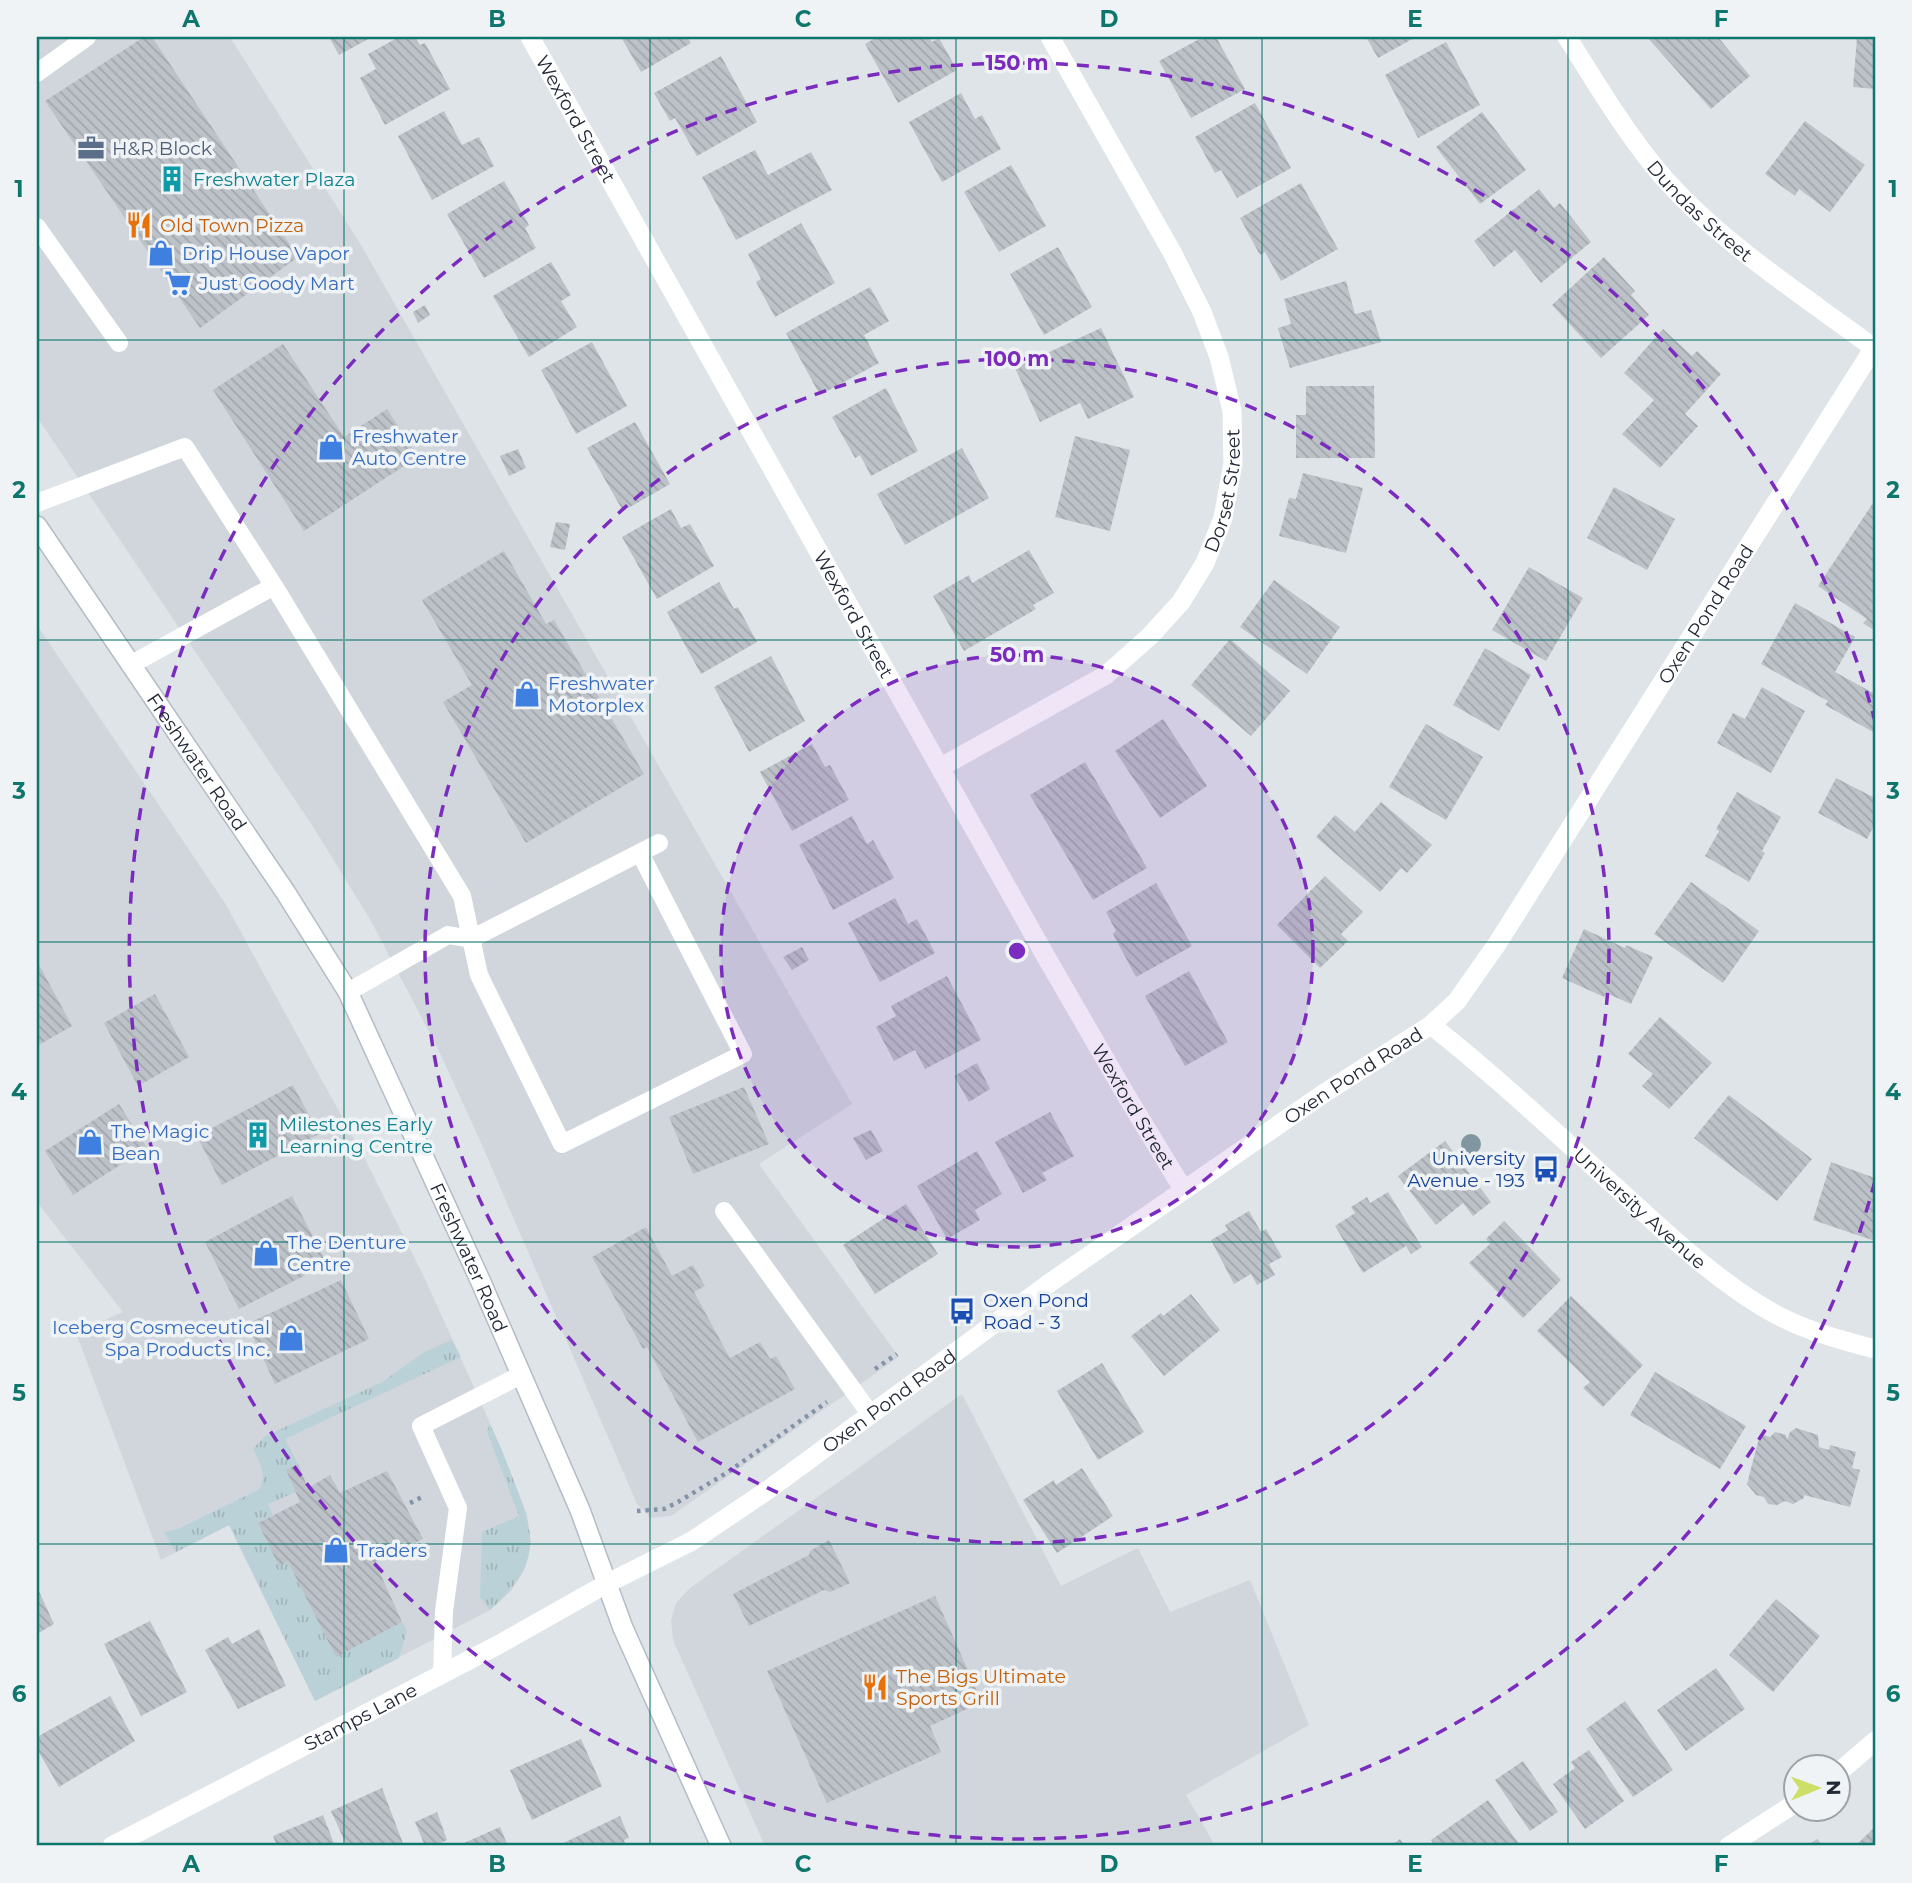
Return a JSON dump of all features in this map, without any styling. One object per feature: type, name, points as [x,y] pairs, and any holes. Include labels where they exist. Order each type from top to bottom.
[{"type":"street","name":"Wexford Street","points":[[530,37],[1116,1079],[1184,1189]]},
{"type":"street","name":"Dorset Street","points":[[941,768],[1106,675],[1149,637],[1181,602],[1205,563],[1223,517],[1233,463],[1232,411],[1219,357],[1202,312],[1173,254],[1050,37]]},
{"type":"street","name":"Dundas Street","points":[[1567,37],[1654,166],[1701,214],[1750,257],[1875,347]]},
{"type":"street","name":"Oxen Pond Road","points":[[606,1584],[692,1541],[765,1492],[1051,1282],[1323,1094],[1431,1025],[1457,1001],[1490,954],[1875,347]]},
{"type":"street","name":"Freshwater Road","points":[[37,526],[286,893],[348,992],[480,1280],[580,1510],[606,1584],[721,1846]]},
{"type":"street","name":"University Avenue","points":[[1431,1025],[1514,1095],[1673,1240],[1737,1289],[1773,1313],[1822,1336],[1875,1349]]},
{"type":"street","name":"Stamps Lane","points":[[112,1846],[442,1674],[606,1584]]},
{"type":"street","points":[[1853,1760],[1875,1741]]},
{"type":"street","points":[[1729,1846],[1783,1811]]},
{"type":"lane","points":[[37,74],[87,37]]},
{"type":"lane","points":[[37,227],[119,343]]},
{"type":"lane","points":[[37,503],[185,447],[274,586],[462,896],[479,975],[562,1144],[743,1054],[640,852]]},
{"type":"lane","points":[[132,664],[274,586]]},
{"type":"lane","points":[[348,992],[448,935],[471,939],[659,843]]},
{"type":"lane","points":[[724,1210],[872,1415]]},
{"type":"lane","points":[[442,1674],[444,1611],[458,1508],[421,1426],[521,1375]]},
{"type":"path","points":[[637,1511],[664,1509],[728,1472],[897,1354]]},
{"type":"shaded area","points":[[37,37],[230,37],[361,245],[852,1104],[759,1164],[899,1357],[671,1516],[651,1518],[637,1504],[478,1136],[437,1047],[371,921],[312,825],[37,417]]},
{"type":"shaded area","points":[[37,625],[225,903],[365,1159],[425,1279],[495,1434],[527,1514],[531,1542],[525,1569],[511,1591],[490,1610],[315,1701],[229,1525],[161,1560],[76,1333],[123,1312],[37,1202]]},
{"type":"shaded area","points":[[962,1394],[1061,1586],[1138,1548],[1170,1612],[1250,1580],[1309,1725],[1186,1795],[1213,1842],[1208,1846],[765,1846],[673,1640],[671,1620],[676,1603],[690,1588]]},
{"type":"green space","points":[[452,1340],[461,1357],[285,1439],[298,1464],[286,1471],[296,1492],[268,1504],[273,1515],[258,1523],[279,1565],[288,1562],[336,1656],[402,1622],[407,1631],[399,1658],[315,1701],[229,1525],[176,1552],[164,1532],[178,1529],[258,1490],[263,1474],[253,1448],[266,1436],[382,1382],[426,1351]]},
{"type":"green space","points":[[489,1424],[521,1500],[530,1535],[530,1550],[518,1579],[490,1610],[480,1597],[482,1532],[519,1516],[487,1432]]},
{"type":"building","name":"Freshwater Plaza","points":[[144,37],[152,37],[298,257],[200,328],[45,101]]},
{"type":"building","points":[[329,37],[372,37],[339,55]]},
{"type":"building","points":[[399,37],[415,37],[420,45],[425,43],[450,89],[385,125],[360,78],[376,69],[368,54]]},
{"type":"building","points":[[621,37],[687,37],[691,43],[641,72]]},
{"type":"building","points":[[877,37],[929,37],[932,42],[939,38],[957,70],[898,103],[865,44]]},
{"type":"building","points":[[1203,37],[1216,37],[1245,89],[1191,118],[1159,61]]},
{"type":"building","points":[[1366,37],[1416,37],[1378,58]]},
{"type":"building","points":[[1647,37],[1718,37],[1750,76],[1711,109]]},
{"type":"building","points":[[1857,37],[1875,37],[1875,89],[1853,87]]},
{"type":"building","points":[[1446,42],[1480,105],[1418,138],[1385,75]]},
{"type":"building","points":[[721,56],[757,122],[697,156],[675,118],[670,121],[654,93]]},
{"type":"building","points":[[961,93],[975,119],[982,115],[1001,149],[942,182],[909,122]]},
{"type":"building","points":[[1255,103],[1291,168],[1237,198],[1221,170],[1215,173],[1195,137]]},
{"type":"building","points":[[444,111],[462,145],[479,137],[494,166],[432,200],[398,136]]},
{"type":"building","points":[[1482,112],[1526,170],[1480,204],[1436,147]]},
{"type":"building","points":[[1805,121],[1865,165],[1830,212],[1799,189],[1795,196],[1765,174]]},
{"type":"building","points":[[755,150],[768,175],[811,152],[832,190],[736,240],[702,177]]},
{"type":"building","points":[[1011,165],[1046,226],[999,252],[964,192]]},
{"type":"building","points":[[504,181],[529,225],[525,228],[536,248],[484,278],[447,214]]},
{"type":"building","points":[[1301,183],[1338,249],[1281,281],[1265,252],[1260,255],[1240,218]]},
{"type":"building","points":[[1539,189],[1554,208],[1560,203],[1591,242],[1541,283],[1515,250],[1494,267],[1474,241]]},
{"type":"building","points":[[801,223],[835,283],[775,317],[756,282],[761,279],[748,254]]},
{"type":"building","points":[[1058,247],[1092,307],[1044,335],[1010,274]]},
{"type":"building","points":[[1604,257],[1635,291],[1631,295],[1649,315],[1601,358],[1552,305]]},
{"type":"building","points":[[551,262],[571,295],[561,301],[577,327],[529,357],[493,296]]},
{"type":"building","points":[[1346,281],[1355,314],[1371,310],[1381,342],[1290,368],[1278,328],[1291,324],[1284,299]]},
{"type":"building","points":[[870,287],[889,321],[864,335],[879,363],[820,395],[786,333]]},
{"type":"building","points":[[425,305],[430,315],[418,323],[413,312]]},
{"type":"building","points":[[1101,328],[1134,397],[1088,419],[1080,403],[1040,422],[1015,368]]},
{"type":"building","points":[[1663,329],[1692,356],[1697,351],[1721,374],[1685,414],[1698,426],[1660,468],[1622,434],[1654,400],[1624,373]]},
{"type":"building","points":[[592,342],[627,406],[576,434],[541,370]]},
{"type":"building","name":"Freshwater Auto Centre","points":[[283,344],[344,437],[387,409],[418,457],[304,531],[213,390]]},
{"type":"building","points":[[1306,386],[1374,386],[1375,458],[1296,458],[1296,415],[1306,415]]},
{"type":"building","points":[[886,388],[918,451],[871,476],[860,455],[855,458],[832,417]]},
{"type":"building","points":[[635,422],[670,484],[623,511],[587,448]]},
{"type":"building","points":[[1075,436],[1130,450],[1110,531],[1055,517]]},
{"type":"building","points":[[962,448],[989,498],[905,545],[877,494]]},
{"type":"building","points":[[518,449],[526,468],[509,476],[500,456]]},
{"type":"building","points":[[1303,473],[1363,488],[1346,553],[1279,536],[1289,498],[1296,499]]},
{"type":"building","points":[[1614,487],[1675,519],[1647,570],[1587,538]]},
{"type":"building","points":[[1875,500],[1875,631],[1863,623],[1867,619],[1818,586]]},
{"type":"building","points":[[671,509],[681,528],[690,524],[714,566],[657,599],[622,537]]},
{"type":"building","points":[[556,522],[570,524],[565,550],[550,547]]},
{"type":"building","points":[[1029,550],[1054,593],[1033,605],[1036,609],[964,651],[933,596],[969,575],[972,583]]},
{"type":"building","name":"Freshwater Motorplex","points":[[504,551],[546,624],[554,620],[644,774],[526,843],[443,702],[472,685],[422,600]]},
{"type":"building","points":[[1529,567],[1583,598],[1546,661],[1492,630]]},
{"type":"building","points":[[1274,580],[1340,627],[1307,674],[1240,627]]},
{"type":"building","points":[[719,582],[734,609],[738,607],[757,642],[701,674],[667,612]]},
{"type":"building","points":[[1795,603],[1855,637],[1835,672],[1875,694],[1875,733],[1825,705],[1828,701],[1761,664]]},
{"type":"building","points":[[1230,639],[1290,691],[1251,736],[1191,685]]},
{"type":"building","points":[[1485,648],[1531,675],[1499,731],[1453,705]]},
{"type":"building","points":[[771,656],[805,721],[749,752],[714,687]]},
{"type":"building","points":[[1762,687],[1805,711],[1771,773],[1717,743],[1733,713],[1745,719]]},
{"type":"building","points":[[1163,719],[1207,786],[1160,818],[1115,751]]},
{"type":"building","points":[[1426,724],[1483,757],[1446,820],[1389,787]]},
{"type":"building","points":[[812,744],[825,767],[830,765],[849,800],[792,831],[760,772]]},
{"type":"building","points":[[1085,762],[1147,868],[1093,900],[1030,795]]},
{"type":"building","points":[[1836,778],[1875,798],[1875,824],[1867,839],[1818,813]]},
{"type":"building","points":[[1737,792],[1781,817],[1749,882],[1705,856],[1719,831],[1716,829]]},
{"type":"building","points":[[1381,802],[1432,845],[1407,873],[1401,868],[1380,892],[1316,837],[1335,815],[1355,832]]},
{"type":"building","points":[[852,816],[867,844],[873,840],[894,878],[833,910],[799,845]]},
{"type":"building","points":[[1325,876],[1363,912],[1341,934],[1348,941],[1320,968],[1277,925]]},
{"type":"building","points":[[1691,882],[1759,931],[1723,983],[1654,934]]},
{"type":"building","points":[[1156,883],[1192,946],[1136,977],[1113,934],[1116,931],[1106,912]]},
{"type":"building","points":[[895,898],[908,924],[917,919],[935,953],[880,982],[848,923]]},
{"type":"building","points":[[1584,929],[1625,948],[1626,945],[1653,957],[1631,1004],[1606,993],[1604,997],[1562,978]]},
{"type":"building","points":[[802,947],[809,960],[792,970],[783,957]]},
{"type":"building","points":[[37,961],[72,1026],[37,1046]]},
{"type":"building","points":[[1189,971],[1228,1042],[1185,1066],[1145,996]]},
{"type":"building","points":[[947,976],[981,1040],[925,1069],[915,1050],[894,1061],[876,1027],[896,1016],[891,1006]]},
{"type":"building","points":[[155,994],[189,1057],[138,1086],[104,1023]]},
{"type":"building","points":[[1660,1017],[1712,1063],[1669,1109],[1642,1086],[1653,1074],[1628,1054]]},
{"type":"building","points":[[977,1063],[990,1089],[969,1102],[954,1076]]},
{"type":"building","name":"Milestones Early Learning Centre","points":[[293,1085],[319,1134],[222,1185],[197,1136]]},
{"type":"building","points":[[744,1087],[769,1144],[693,1174],[669,1117]]},
{"type":"building","points":[[1729,1095],[1812,1159],[1777,1201],[1694,1138]]},
{"type":"building","points":[[119,1104],[147,1148],[73,1195],[45,1151]]},
{"type":"building","points":[[1050,1112],[1074,1156],[1042,1173],[1047,1180],[1023,1193],[995,1142]]},
{"type":"building","points":[[871,1130],[883,1151],[866,1160],[853,1138]]},
{"type":"building","points":[[1445,1141],[1491,1202],[1473,1216],[1463,1203],[1436,1225],[1398,1176]]},
{"type":"building","points":[[977,1151],[1002,1194],[975,1210],[980,1220],[947,1239],[917,1186]]},
{"type":"building","points":[[1831,1162],[1875,1178],[1875,1241],[1813,1220]]},
{"type":"building","points":[[1388,1192],[1422,1247],[1411,1254],[1406,1246],[1363,1273],[1335,1226],[1355,1213],[1351,1207],[1367,1197],[1370,1203]]},
{"type":"building","name":"The Denture Centre","points":[[292,1196],[327,1264],[239,1309],[205,1242]]},
{"type":"building","points":[[906,1204],[938,1254],[875,1294],[843,1245]]},
{"type":"building","points":[[1249,1211],[1261,1232],[1266,1229],[1282,1257],[1269,1264],[1275,1275],[1257,1285],[1251,1274],[1234,1284],[1211,1240],[1228,1230],[1225,1225]]},
{"type":"building","points":[[1504,1221],[1561,1280],[1523,1318],[1469,1263],[1490,1244],[1486,1239]]},
{"type":"building","points":[[646,1227],[672,1276],[693,1265],[705,1286],[694,1292],[730,1358],[760,1342],[770,1359],[776,1356],[795,1389],[698,1442],[647,1347],[643,1349],[592,1257]]},
{"type":"building","points":[[341,1280],[369,1339],[275,1384],[247,1324]]},
{"type":"building","points":[[1191,1294],[1220,1330],[1164,1376],[1131,1336]]},
{"type":"building","points":[[1571,1296],[1643,1365],[1603,1407],[1583,1388],[1590,1382],[1537,1331]]},
{"type":"building","points":[[1102,1363],[1144,1432],[1098,1460],[1057,1391]]},
{"type":"building","points":[[1655,1372],[1746,1426],[1720,1469],[1630,1415]]},
{"type":"building","points":[[1796,1428],[1818,1435],[1819,1447],[1829,1450],[1830,1445],[1856,1452],[1852,1468],[1860,1470],[1850,1507],[1804,1495],[1804,1498],[1793,1504],[1785,1501],[1777,1505],[1768,1504],[1764,1497],[1756,1495],[1747,1484],[1760,1434],[1770,1437],[1775,1432],[1786,1435],[1787,1440],[1790,1432]]},
{"type":"building","name":"Traders","points":[[298,1464],[308,1488],[330,1475],[340,1493],[387,1471],[423,1539],[375,1562],[402,1622],[336,1657],[288,1562],[279,1566],[258,1523],[300,1502],[286,1470]]},
{"type":"building","points":[[1082,1468],[1113,1516],[1057,1553],[1023,1500],[1054,1480],[1056,1485]]},
{"type":"building","points":[[829,1540],[850,1583],[830,1592],[824,1590],[749,1626],[733,1594],[809,1555],[810,1551]]},
{"type":"building","points":[[37,1587],[54,1624],[37,1634]]},
{"type":"building","name":"The Bigs Ultimate Sports Grill","points":[[935,1596],[982,1702],[930,1726],[941,1752],[827,1803],[767,1671]]},
{"type":"building","points":[[1776,1599],[1820,1636],[1773,1692],[1729,1655]]},
{"type":"building","points":[[150,1621],[187,1692],[141,1716],[104,1644]]},
{"type":"building","points":[[259,1629],[286,1686],[238,1709],[205,1650],[228,1637],[232,1644]]},
{"type":"building","points":[[1716,1668],[1745,1709],[1686,1751],[1657,1710]]},
{"type":"building","points":[[110,1696],[135,1741],[59,1787],[37,1749],[37,1737]]},
{"type":"building","points":[[1625,1701],[1673,1770],[1633,1797],[1586,1729]]},
{"type":"building","points":[[581,1739],[602,1786],[532,1820],[510,1770]]},
{"type":"building","points":[[1589,1750],[1624,1801],[1585,1829],[1553,1784],[1575,1768],[1571,1762]]},
{"type":"building","points":[[1523,1761],[1558,1812],[1530,1831],[1495,1780]]},
{"type":"building","points":[[382,1788],[404,1846],[347,1846],[331,1811]]},
{"type":"building","points":[[1488,1800],[1519,1844],[1435,1846],[1431,1840]]},
{"type":"building","points":[[437,1812],[447,1840],[434,1846],[425,1846],[415,1822]]},
{"type":"building","points":[[323,1815],[335,1846],[277,1846],[273,1836]]},
{"type":"building","points":[[620,1816],[629,1838],[624,1840],[626,1846],[557,1846]]},
{"type":"building","points":[[500,1827],[508,1846],[466,1846],[464,1843]]},
{"type":"building","points":[[1875,1827],[1875,1846],[1856,1845]]},
{"type":"building","points":[[1400,1839],[1405,1846],[1390,1846]]},
{"type":"building","points":[[1817,1839],[1823,1846],[1807,1846]]},
{"type":"place","name":"H&R Block","points":[[91,148]]},
{"type":"place","name":"Freshwater Plaza","points":[[172,179]]},
{"type":"place","name":"Old Town Pizza","points":[[139,225]]},
{"type":"place","name":"Drip House Vapor","points":[[161,253]]},
{"type":"place","name":"Just Goody Mart","points":[[178,283]]},
{"type":"place","name":"Freshwater Auto Centre","points":[[331,447]]},
{"type":"place","name":"Freshwater Motorplex","points":[[527,694]]},
{"type":"place","name":"Milestones Early Learning Centre","points":[[258,1135]]},
{"type":"place","name":"The Magic Bean","points":[[90,1142]]},
{"type":"place","name":"University Avenue - 193","points":[[1546,1169]]},
{"type":"place","name":"The Denture Centre","points":[[266,1253]]},
{"type":"place","name":"Oxen Pond Road - 3","points":[[962,1311]]},
{"type":"place","name":"Iceberg Cosmeceutical Spa Products Inc.","points":[[291,1338]]},
{"type":"place","name":"Traders","points":[[336,1550]]},
{"type":"place","name":"The Bigs Ultimate Sports Grill","points":[[875,1687]]}]
